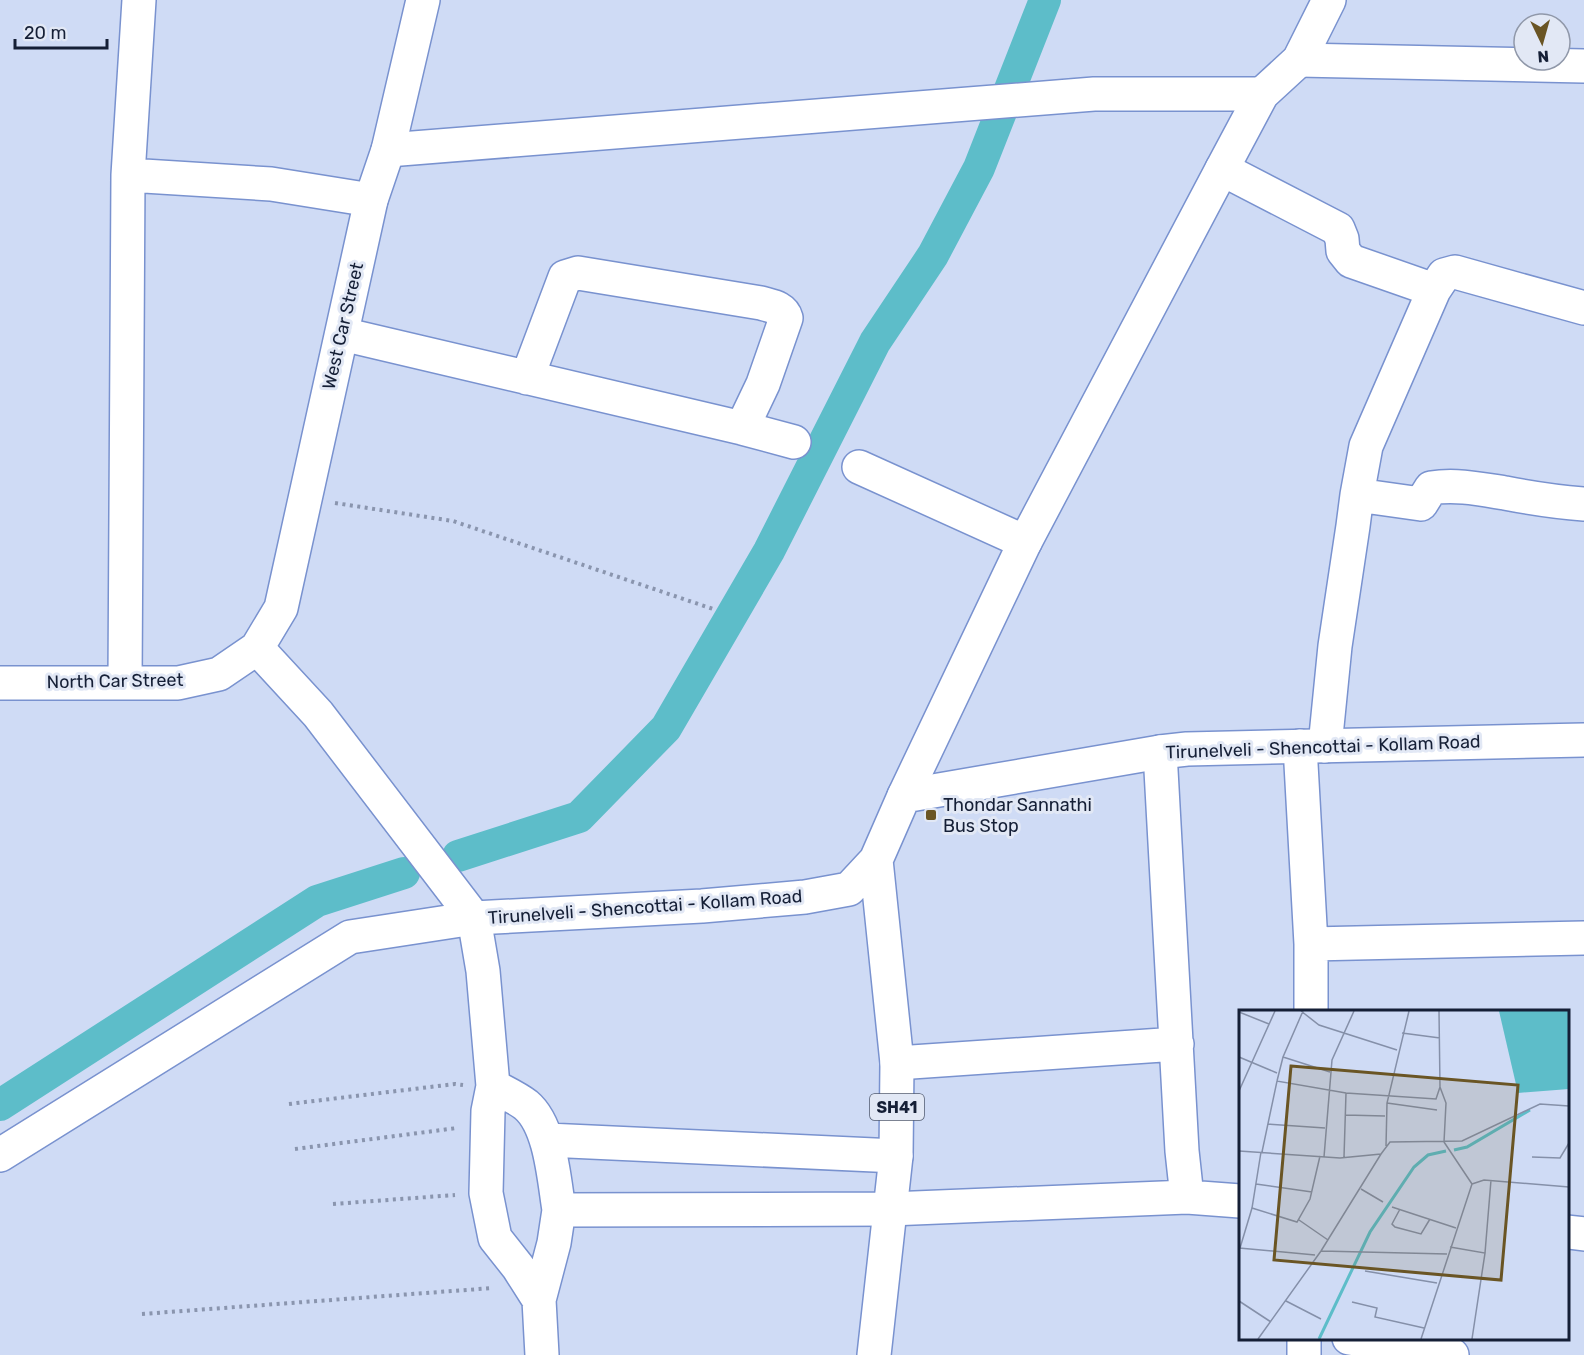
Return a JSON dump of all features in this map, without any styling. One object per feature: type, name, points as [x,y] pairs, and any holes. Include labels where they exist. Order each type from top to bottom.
[{"type":"street","points":[[125,682],[128,175],[139,0]]},
{"type":"street","name":"West Car Street","points":[[257,648],[281,608],[371,200],[388,150],[423,0]]},
{"type":"street","points":[[904,796],[1025,542],[1262,94],[1299,60],[1329,0]]},
{"type":"street","points":[[1299,60],[1584,66]]},
{"type":"street","points":[[388,150],[1094,94],[1262,94]]},
{"type":"street","points":[[1222,169],[1338,229],[1342,238],[1343,251],[1352,261],[1434,290]]},
{"type":"street","points":[[128,175],[271,184],[371,200]]},
{"type":"street","points":[[1311,1010],[1312,746],[1335,646],[1366,446],[1434,290],[1444,275],[1455,272],[1584,308]]},
{"type":"street","points":[[527,378],[566,278],[578,273],[761,303],[780,309],[785,313],[786,318],[763,384],[742,428]]},
{"type":"street","points":[[342,334],[794,442]]},
{"type":"street","points":[[859,467],[1025,542]]},
{"type":"street","points":[[1357,495],[1421,504],[1431,488],[1446,485],[1584,504]]},
{"type":"street","points":[[257,648],[318,714],[474,918],[483,971],[494,1086],[488,1111],[486,1193],[495,1238],[518,1267],[534,1293],[542,1355]]},
{"type":"street","name":"North Car Street","points":[[0,683],[178,683],[219,674],[257,648]]},
{"type":"street","name":"Tirunelveli - Shencottai - Kollam Road","points":[[0,1155],[350,937],[474,918],[702,906],[805,897],[849,889],[876,860],[904,796],[1160,752],[1187,749],[1584,740]]},
{"type":"street","points":[[1160,752],[1182,1151],[1187,1197]]},
{"type":"street","name":"SH41","points":[[874,1355],[896,1156],[897,1063],[876,860]]},
{"type":"street","points":[[1311,944],[1584,938]]},
{"type":"street","points":[[897,1063],[1177,1044]]},
{"type":"street","points":[[494,1086],[526,1105],[541,1123],[547,1140],[559,1210],[554,1243],[534,1293]]},
{"type":"street","points":[[547,1140],[896,1156]]},
{"type":"street","points":[[559,1210],[890,1209],[1187,1197],[1239,1200]]},
{"type":"street","points":[[1569,1232],[1584,1234]]},
{"type":"street","points":[[1363,1340],[1440,1351],[1452,1355]]},
{"type":"path","points":[[304,499],[453,521],[716,610]]},
{"type":"path","points":[[289,1104],[455,1084],[494,1086]]},
{"type":"path","points":[[294,1149],[488,1125]]},
{"type":"path","points":[[333,1204],[486,1193]]},
{"type":"path","points":[[142,1314],[534,1293]]},
{"type":"waterway","points":[[458,856],[579,817],[666,728],[769,551],[875,342],[933,255],[979,168],[1045,0]]},
{"type":"waterway","points":[[0,1105],[317,901],[404,873]]},
{"type":"place","name":"Thondar Sannathi Bus Stop","points":[[931,815]]}]
